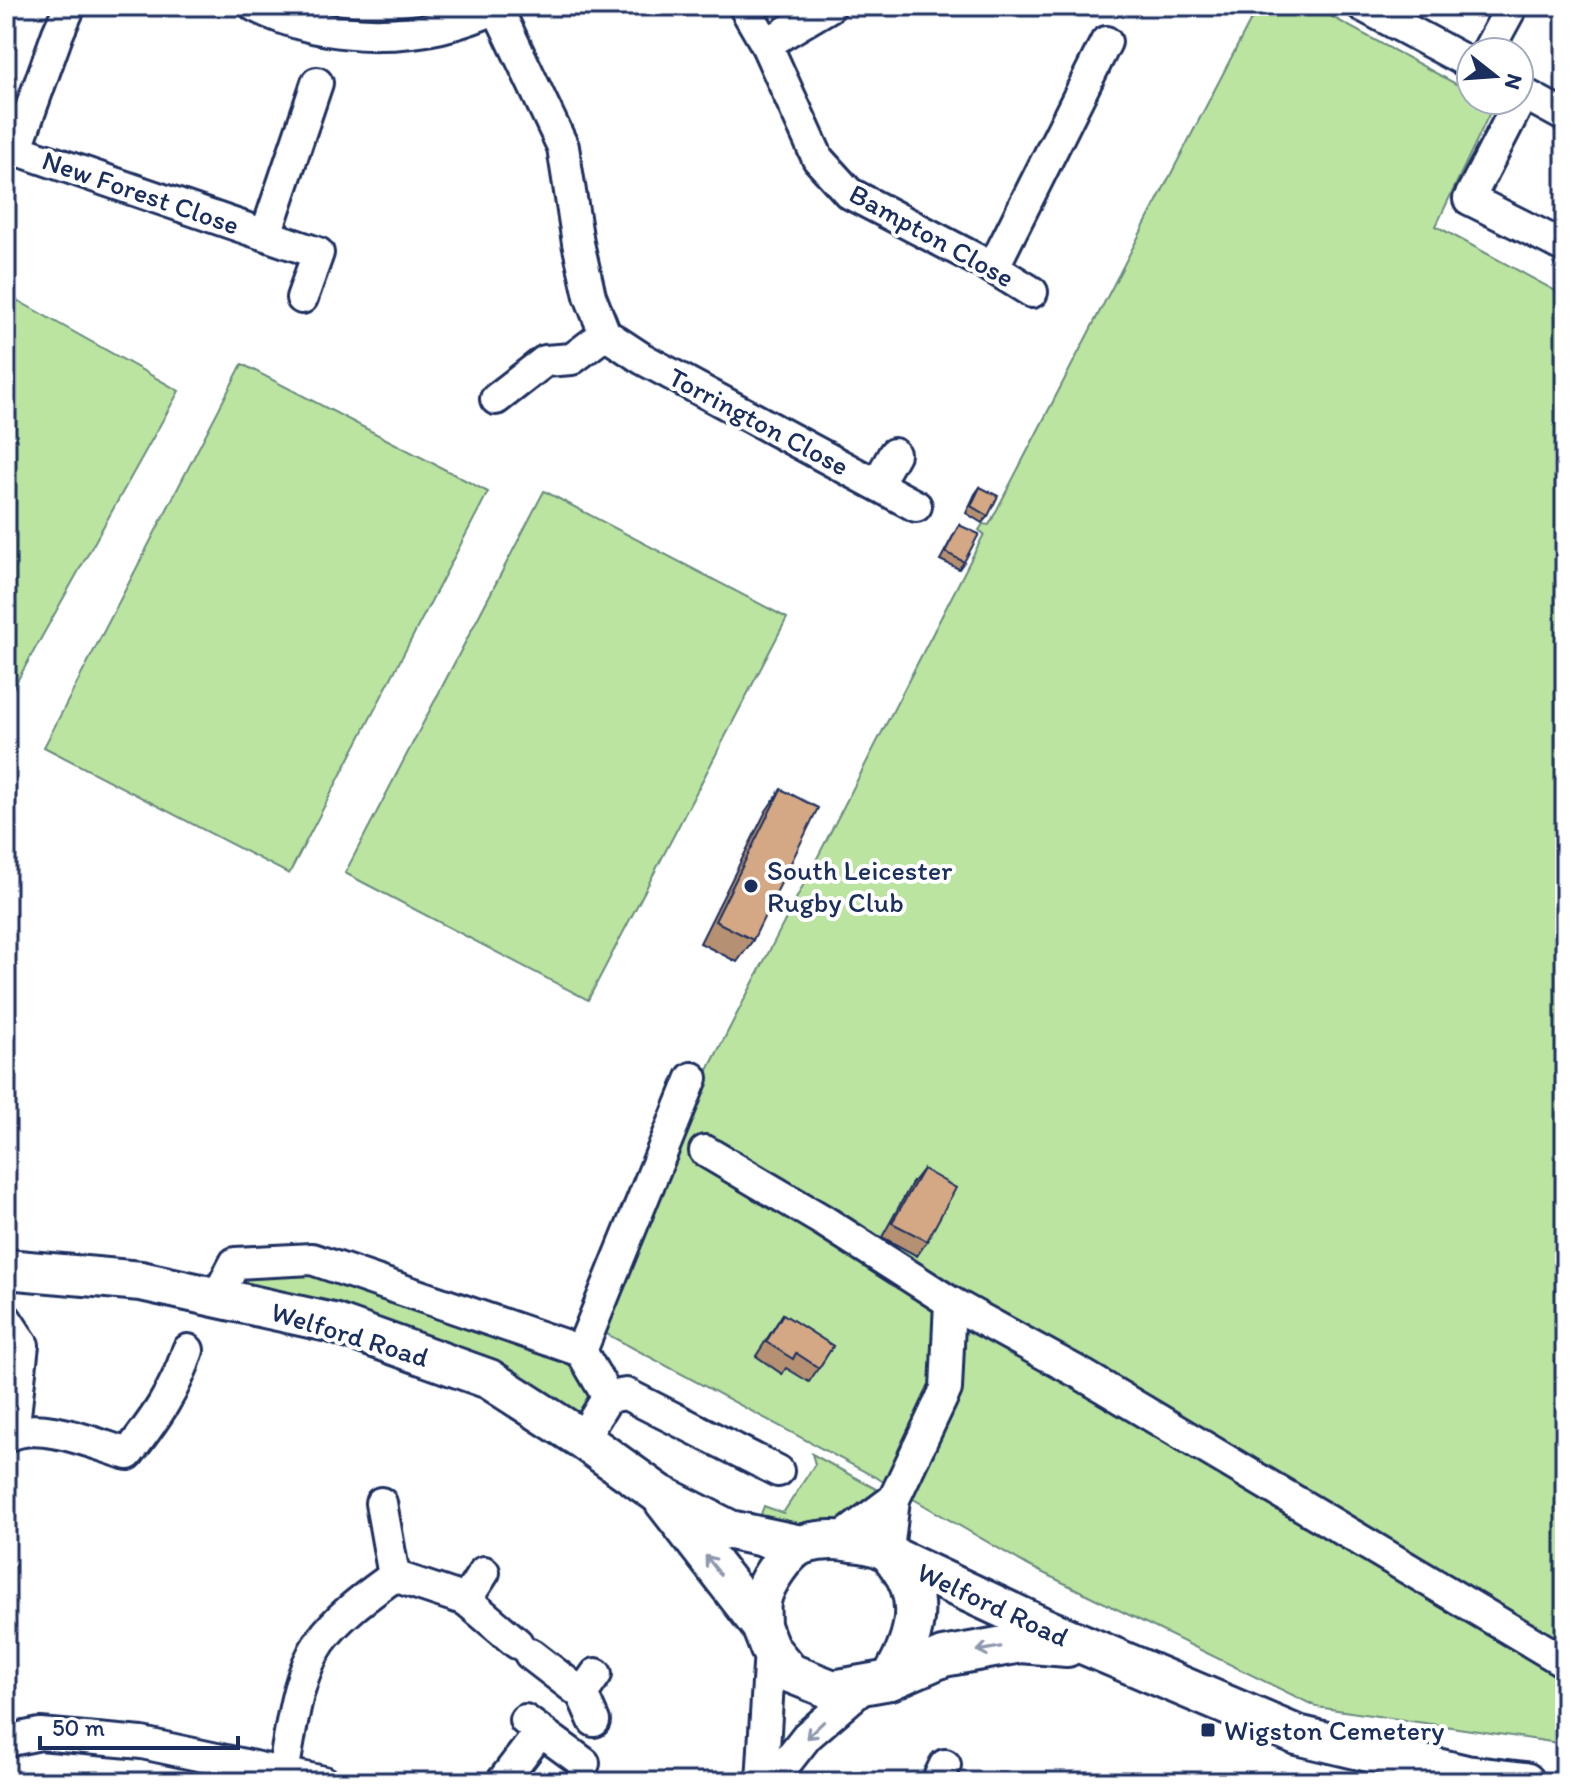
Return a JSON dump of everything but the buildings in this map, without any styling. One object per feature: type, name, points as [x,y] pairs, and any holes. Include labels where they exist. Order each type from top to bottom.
[{"type":"main road","name":"Welford Road","points":[[6,1269],[141,1281],[333,1323],[489,1379],[582,1439],[659,1494],[730,1530],[801,1545]]},
{"type":"main road","name":"Welford Road","points":[[659,1494],[766,1638]]},
{"type":"main road","points":[[839,1540],[868,1544],[890,1554],[905,1573],[915,1607],[914,1629],[904,1658],[878,1682],[833,1690],[790,1673],[766,1638],[761,1601],[772,1572],[801,1545],[839,1540]]},
{"type":"main road","name":"Welford Road","points":[[890,1554],[1094,1649],[1297,1735],[1466,1775],[1525,1782]]},
{"type":"main road","name":"Welford Road","points":[[878,1682],[943,1657],[1021,1643],[1094,1649]]},
{"type":"street","name":"New Forest Close","points":[[70,6],[11,148],[318,253],[302,298]]},
{"type":"street","points":[[255,6],[304,27],[352,34],[398,34],[441,27],[498,7],[563,147],[578,243],[590,296],[605,334],[572,359],[545,361],[496,399]]},
{"type":"street","name":"Bampton Close","points":[[744,6],[766,44],[818,159],[849,193],[993,268],[1032,292]]},
{"type":"street","points":[[766,44],[830,6]]},
{"type":"street","points":[[1363,6],[1455,55]]},
{"type":"street","points":[[1496,36],[1512,6]]},
{"type":"street","points":[[993,268],[1106,42]]},
{"type":"street","name":"New Forest Close","points":[[266,234],[317,83]]},
{"type":"street","points":[[1535,100],[1565,116]]},
{"type":"street","points":[[1509,116],[1469,199],[1565,247]]},
{"type":"street","name":"Torrington Close","points":[[605,334],[643,359],[916,506]]},
{"type":"street","points":[[877,484],[894,454]]},
{"type":"street","points":[[581,1351],[692,1078]]},
{"type":"street","points":[[705,1151],[824,1221],[950,1302],[1096,1383],[1565,1662]]},
{"type":"street","points":[[217,1297],[235,1263],[312,1259],[581,1351],[608,1397]]},
{"type":"street","points":[[890,1554],[894,1499],[946,1389],[950,1302]]},
{"type":"street","points":[[6,1319],[23,1345],[10,1435],[51,1430],[128,1454],[170,1396],[188,1350]]},
{"type":"street","points":[[582,1439],[608,1397],[626,1394],[778,1471]]},
{"type":"street","points":[[839,1540],[894,1499]]},
{"type":"street","points":[[381,1503],[394,1576]]},
{"type":"street","points":[[466,1600],[484,1572]]},
{"type":"street","points":[[394,1576],[466,1600],[514,1640],[589,1684],[594,1721]]},
{"type":"street","points":[[283,1772],[300,1687],[320,1642],[359,1601],[394,1576]]},
{"type":"street","points":[[762,1782],[766,1638]]},
{"type":"street","points":[[771,1782],[807,1736],[878,1682]]},
{"type":"street","points":[[502,1782],[533,1726],[584,1763]]},
{"type":"street","points":[[6,1741],[40,1734],[142,1743],[324,1782]]},
{"type":"green space","points":[[1258,6],[1312,6],[1455,83],[1455,116],[1488,116],[1436,226],[1565,296],[1565,1744],[1317,1707],[1029,1566],[877,1478],[601,1331],[708,1070],[984,534],[979,530],[983,524],[989,525]]},
{"type":"green space","points":[[6,294],[179,391],[6,701]]},
{"type":"green space","points":[[242,364],[488,492],[289,874],[44,747]]},
{"type":"green space","points":[[544,491],[787,618],[588,1000],[345,873]]},
{"type":"green space","points":[[312,1259],[581,1351],[608,1397],[582,1439],[489,1379],[217,1297],[235,1263]]},
{"type":"green space","points":[[812,1454],[894,1499],[839,1540],[753,1536],[764,1506],[783,1513],[815,1464]]},
{"type":"place","name":"South Leicester Rugby Club","points":[[751,886]]},
{"type":"place","name":"Wigston Cemetery","points":[[1208,1730]]}]
